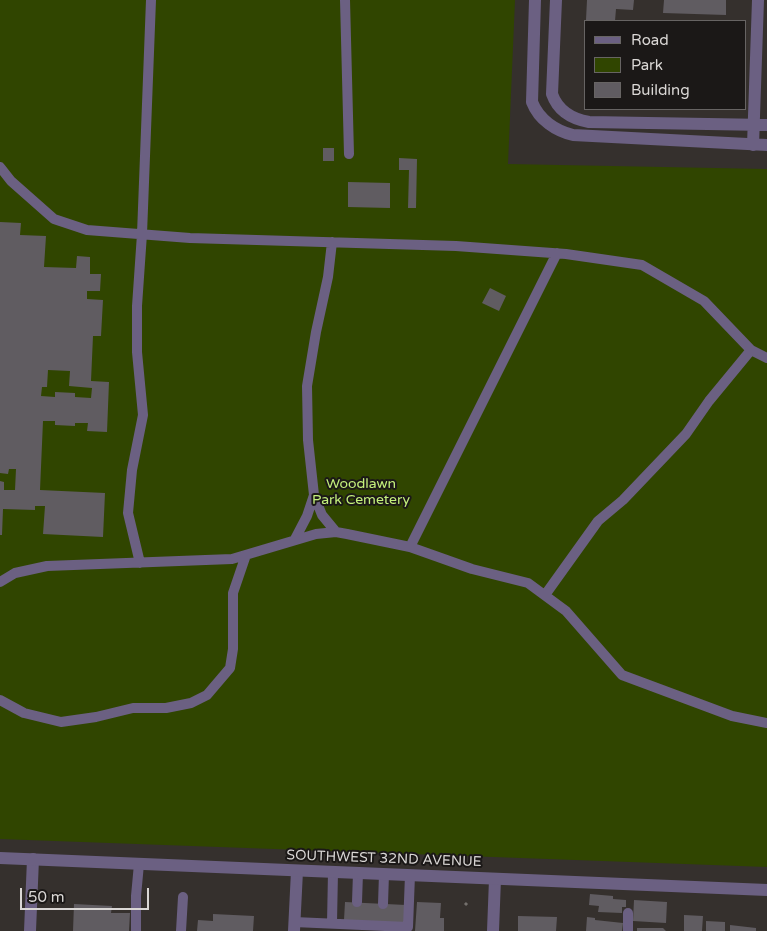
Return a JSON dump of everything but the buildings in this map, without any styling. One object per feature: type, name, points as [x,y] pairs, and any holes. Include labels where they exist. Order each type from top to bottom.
[{"type":"street","points":[[535,0],[532,102],[535,109],[546,121],[558,130],[573,135],[767,145]]},
{"type":"street","points":[[556,0],[552,87],[555,102],[560,108],[576,119],[589,122],[761,125]]},
{"type":"street","points":[[753,145],[761,125],[758,0]]},
{"type":"street","points":[[546,121],[560,108]]},
{"type":"street","name":"SOUTHWEST 32ND AVENUE","points":[[0,858],[767,890]]},
{"type":"street","points":[[30,931],[33,859]]},
{"type":"street","points":[[294,926],[297,871]]},
{"type":"street","points":[[493,931],[495,879]]},
{"type":"lane","points":[[140,563],[128,513],[132,470],[143,415],[137,352],[137,306],[142,234],[150,0]]},
{"type":"lane","points":[[345,0],[348,154]]},
{"type":"lane","points":[[0,167],[11,181],[54,219],[86,230],[190,238],[456,246],[557,253],[642,265],[704,301],[751,350],[767,358]]},
{"type":"lane","points":[[332,242],[328,278],[307,386],[308,440],[314,495],[322,515],[336,532]]},
{"type":"lane","points":[[410,546],[557,253]]},
{"type":"lane","points":[[545,595],[598,521],[623,500],[686,434],[709,401],[751,350]]},
{"type":"lane","points":[[296,539],[314,495]]},
{"type":"lane","points":[[0,582],[15,573],[47,566],[232,558],[270,549],[296,539],[336,532],[410,546],[472,569],[528,583],[566,611],[622,675],[732,716],[767,722]]},
{"type":"lane","points":[[0,700],[24,713],[61,722],[96,717],[133,708],[166,708],[191,703],[207,695],[230,668],[233,649],[233,593],[246,555]]},
{"type":"lane","points":[[136,931],[136,896],[140,864]]},
{"type":"lane","points":[[332,923],[333,872]]},
{"type":"lane","points":[[356,902],[358,873]]},
{"type":"lane","points":[[383,904],[384,874]]},
{"type":"lane","points":[[294,926],[355,922],[408,927],[410,875]]},
{"type":"lane","points":[[181,931],[183,897]]},
{"type":"lane","points":[[628,913],[628,931]]},
{"type":"green space","name":"Woodlawn Park Cemetery","points":[[0,0],[515,0],[508,164],[767,169],[767,867],[0,839]]}]
